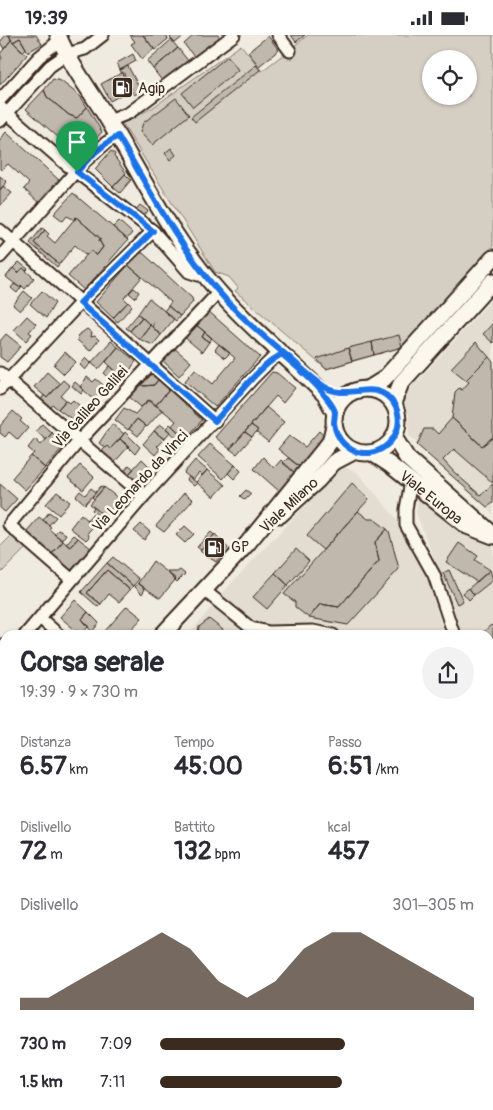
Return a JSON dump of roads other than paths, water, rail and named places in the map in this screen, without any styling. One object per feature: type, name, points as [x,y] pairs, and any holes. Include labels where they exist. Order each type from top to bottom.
[{"type":"main road","points":[[59,37],[67,54],[169,223],[205,274],[219,292],[325,395],[335,419],[341,441],[355,451],[372,453],[385,447],[394,437],[399,420],[393,403],[380,392],[368,389]]},
{"type":"main road","points":[[270,342],[326,388],[350,393],[368,389],[384,379],[493,258]]},
{"type":"main road","points":[[393,403],[401,383],[493,281]]},
{"type":"main road","name":"Viale Milano","points":[[247,544],[330,442],[340,401],[350,393]]},
{"type":"main road","name":"Viale Europa","points":[[394,437],[407,458],[493,535]]},
{"type":"main road","name":"Viale Milano","points":[[247,544],[318,481],[334,462],[355,451]]},
{"type":"main road","name":"Viale Europa","points":[[372,453],[412,481],[467,526],[493,535]]},
{"type":"main road","points":[[167,630],[194,604],[247,544]]},
{"type":"main road","points":[[178,630],[194,604]]},
{"type":"street","points":[[103,35],[85,49],[67,54],[50,67],[2,114],[153,231],[189,272],[198,275],[205,274]]},
{"type":"street","points":[[109,121],[129,113],[234,35]]},
{"type":"street","points":[[278,35],[290,51]]},
{"type":"street","points":[[0,100],[59,37]]},
{"type":"street","points":[[0,257],[77,172],[102,147],[118,136]]},
{"type":"street","points":[[0,230],[215,421]]},
{"type":"street","points":[[0,389],[4,376],[153,231]]},
{"type":"street","name":"Via Galileo Galilei","points":[[71,579],[9,525],[79,441],[149,364],[219,292]]},
{"type":"street","name":"Via Leonardo da Vinci","points":[[29,630],[71,579],[144,496],[253,378],[272,359],[282,354]]},
{"type":"street","points":[[4,376],[144,496]]},
{"type":"street","points":[[412,481],[406,509],[406,525],[434,575],[452,630]]},
{"type":"street","points":[[206,591],[251,627],[264,630]]},
{"type":"street","points":[[40,618],[53,630]]},
{"type":"place","name":"Agip","points":[[122,88]]},
{"type":"place","name":"GP","points":[[215,547]]}]
